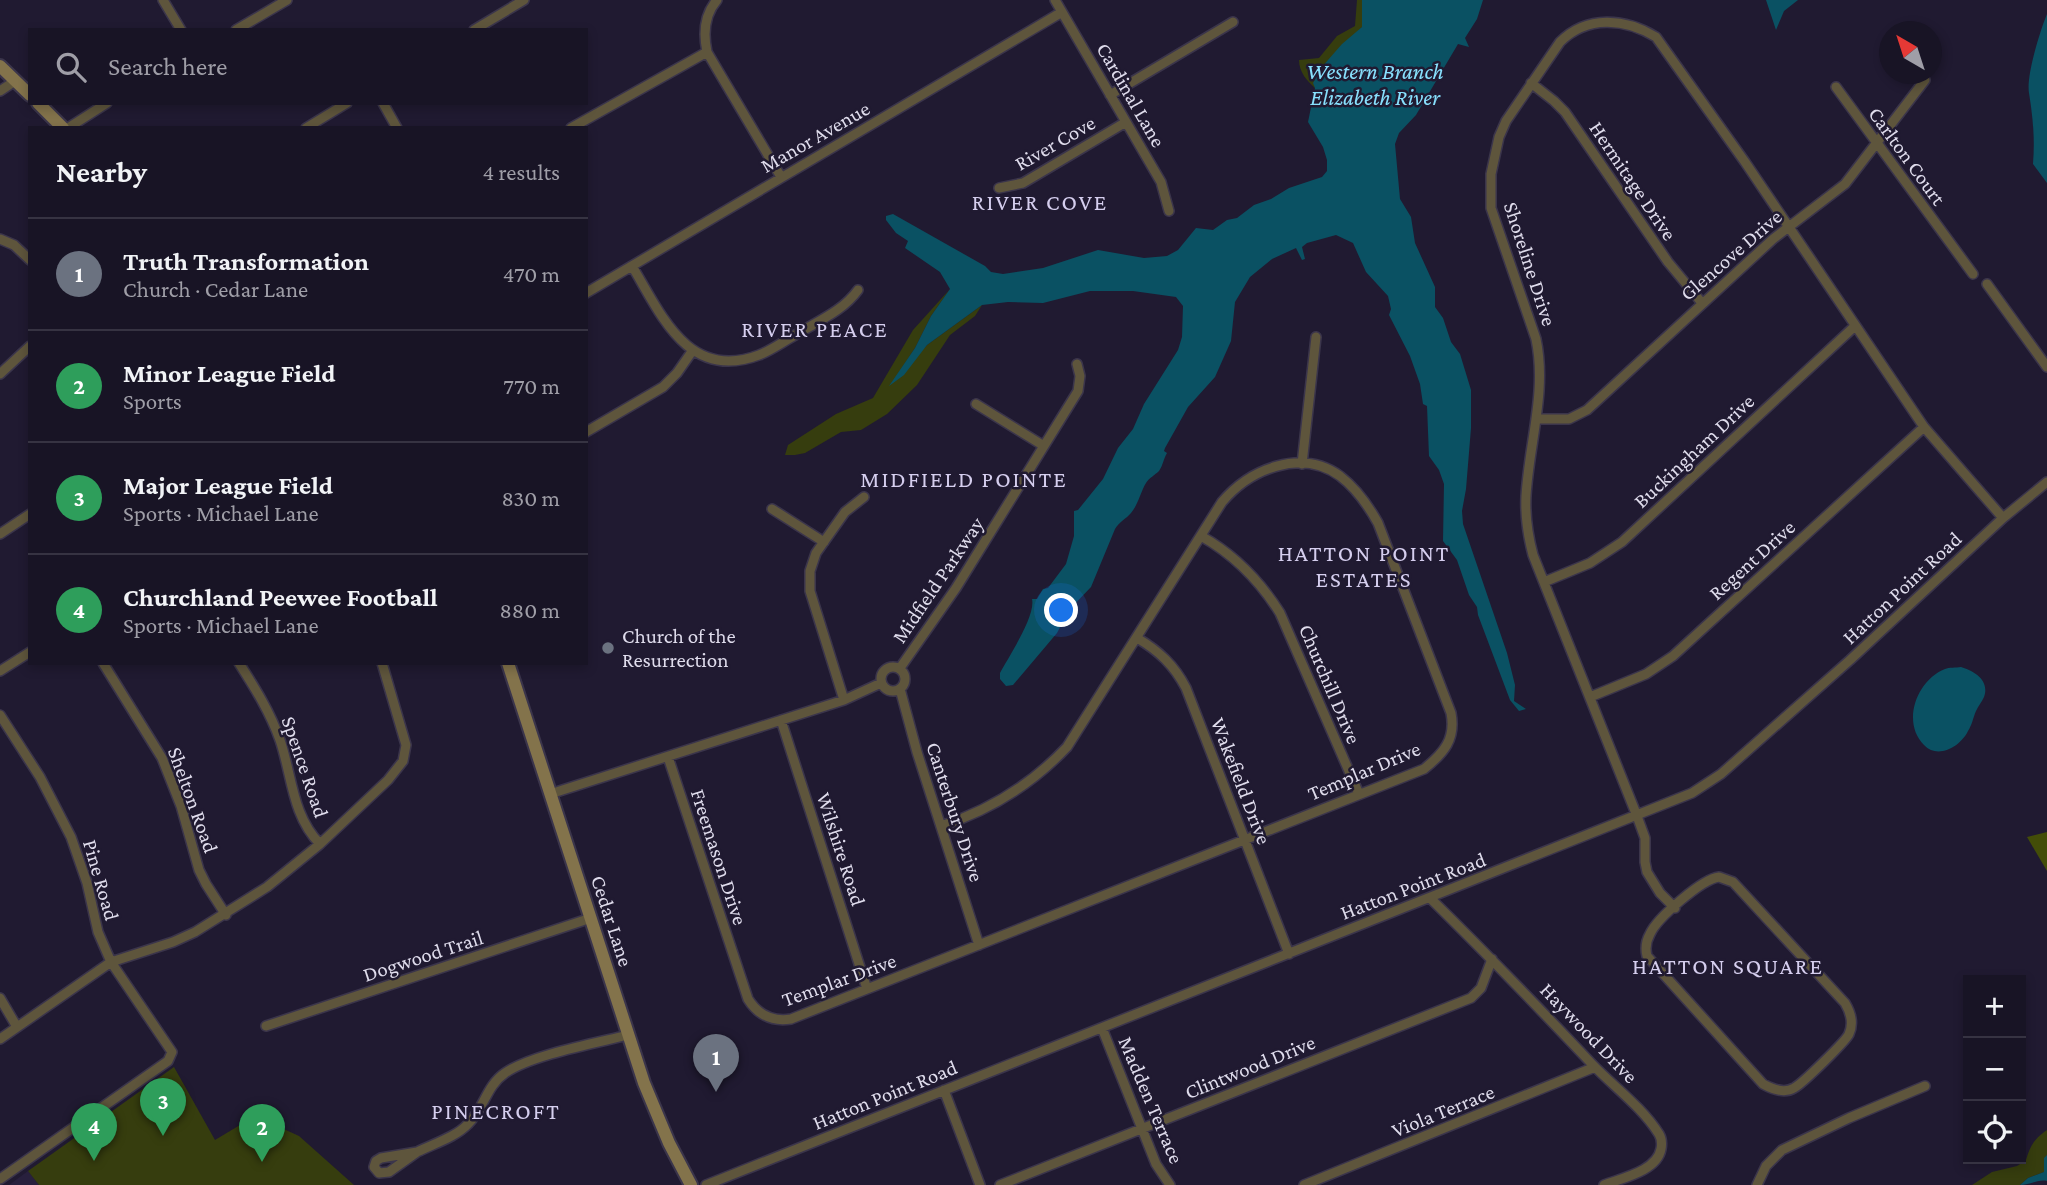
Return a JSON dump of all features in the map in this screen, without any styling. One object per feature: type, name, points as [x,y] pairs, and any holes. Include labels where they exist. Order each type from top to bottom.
[{"type":"main road","points":[[0,66],[28,93]]},
{"type":"main road","points":[[40,105],[64,126]]},
{"type":"main road","name":"Cedar Lane","points":[[509,665],[653,1108],[691,1185]]},
{"type":"street","points":[[163,0],[180,28]]},
{"type":"street","points":[[239,28],[287,0]]},
{"type":"street","points":[[477,28],[524,0]]},
{"type":"street","points":[[718,0],[706,19],[707,52],[781,177]]},
{"type":"street","name":"Cardinal Lane","points":[[1055,0],[1161,183],[1169,211]]},
{"type":"street","name":"Manor Avenue","points":[[588,292],[1062,12]]},
{"type":"street","points":[[1110,95],[1233,22]]},
{"type":"street","name":"Shoreline Drive","points":[[1675,908],[1660,893],[1647,872],[1645,838],[1533,555],[1526,519],[1526,496],[1540,369],[1536,339],[1491,208],[1490,191],[1499,137],[1515,106],[1560,42],[1577,29],[1597,22],[1636,26],[1656,37],[1924,426],[2003,518]]},
{"type":"street","points":[[575,126],[707,52]]},
{"type":"street","points":[[0,91],[15,81]]},
{"type":"street","name":"Hermitage Drive","points":[[1531,83],[1565,112],[1668,262],[1702,303]]},
{"type":"street","name":"Glencove Drive","points":[[1536,419],[1560,421],[1580,415],[1788,226],[1836,193],[1922,84]]},
{"type":"street","name":"Carlton Court","points":[[1836,88],[1973,274]]},
{"type":"street","points":[[69,126],[104,105]]},
{"type":"street","points":[[309,126],[345,105]]},
{"type":"street","points":[[384,105],[396,126]]},
{"type":"street","name":"River Cove","points":[[999,188],[1023,183],[1126,122]]},
{"type":"street","points":[[0,239],[14,245],[28,258]]},
{"type":"street","points":[[632,266],[674,335],[693,350],[726,360],[757,355],[839,309],[858,290]]},
{"type":"street","points":[[1987,284],[2047,367]]},
{"type":"street","name":"Buckingham Drive","points":[[1544,582],[1590,563],[1622,542],[1855,326]]},
{"type":"street","points":[[1302,464],[1316,337]]},
{"type":"street","points":[[0,374],[28,348]]},
{"type":"street","points":[[588,431],[663,387],[693,350]]},
{"type":"street","name":"Midfield Parkway","points":[[900,668],[956,588],[1078,391],[1080,376],[1077,364]]},
{"type":"street","points":[[976,404],[1044,446]]},
{"type":"street","name":"Regent Drive","points":[[1590,697],[1646,674],[1672,656],[1924,426]]},
{"type":"street","name":"Templar Drive","points":[[737,969],[746,995],[758,1012],[774,1020],[791,1019],[1424,769],[1446,749],[1453,722],[1378,523],[1360,495],[1338,474],[1302,464],[1265,469],[1242,481],[1222,502],[1073,740],[1035,778],[999,803],[941,826]]},
{"type":"street","name":"Hatton Point Road","points":[[706,1185],[1692,793],[1721,774],[1850,660],[2003,518],[2047,482]]},
{"type":"street","points":[[844,701],[810,591],[810,570],[816,553],[845,512],[864,497]]},
{"type":"street","points":[[772,509],[824,542]]},
{"type":"street","points":[[0,534],[28,515]]},
{"type":"street","name":"Churchill Drive","points":[[1201,536],[1218,545],[1251,575],[1280,613],[1359,794]]},
{"type":"street","name":"Wakefield Drive","points":[[1137,638],[1162,655],[1180,676],[1289,954]]},
{"type":"street","points":[[0,671],[28,653]]},
{"type":"street","name":"Shelton Road","points":[[104,665],[162,758],[181,806],[199,870],[226,915]]},
{"type":"street","name":"Spence Road","points":[[240,665],[272,721],[304,825],[320,844]]},
{"type":"street","points":[[0,1039],[111,962],[173,942],[226,915],[276,881],[388,780],[403,761],[405,737],[383,665]]},
{"type":"street","points":[[892,666],[900,668],[905,674],[905,682],[900,689],[886,689],[881,683],[881,675],[885,669],[892,666]]},
{"type":"street","points":[[550,794],[844,701],[881,683]]},
{"type":"street","name":"Canterbury Drive","points":[[900,689],[979,945]]},
{"type":"street","name":"Pine Road","points":[[0,715],[40,777],[71,837],[87,883],[98,932],[111,962],[172,1052],[169,1061],[0,1179]]},
{"type":"street","name":"Wilshire Road","points":[[782,720],[867,989]]},
{"type":"street","name":"Freemason Drive","points":[[668,757],[737,969]]},
{"type":"street","points":[[1719,877],[1733,882],[1845,1003],[1852,1023],[1848,1038],[1793,1089],[1777,1090],[1763,1084],[1647,956],[1646,943],[1650,932],[1675,908],[1705,881],[1719,877]]},
{"type":"street","name":"Haywood Drive","points":[[1430,898],[1625,1095],[1659,1135],[1660,1154],[1653,1164],[1604,1185]]},
{"type":"street","name":"Dogwood Trail","points":[[266,1026],[591,918]]},
{"type":"street","name":"Clintwood Drive","points":[[1000,1185],[1471,998],[1481,988],[1492,959]]},
{"type":"street","points":[[0,998],[17,1027]]},
{"type":"street","name":"Madden Terrace","points":[[1102,1028],[1156,1164],[1170,1185]]},
{"type":"street","points":[[417,1152],[468,1125],[492,1085],[518,1066],[628,1035]]},
{"type":"street","name":"Viola Terrace","points":[[1304,1185],[1595,1067]]},
{"type":"street","points":[[1758,1185],[1766,1166],[1783,1150],[1925,1086]]},
{"type":"street","points":[[944,1090],[980,1185]]},
{"type":"shaded area","points":[[28,1171],[39,1185],[9,1185]]},
{"type":"green space","points":[[1357,0],[1362,0],[1362,27],[1315,88],[1304,76],[1299,60],[1319,58],[1337,36],[1355,26]]},
{"type":"green space","points":[[950,289],[892,383],[927,345],[982,305],[975,316],[950,335],[917,385],[887,414],[861,430],[841,432],[805,453],[785,455],[788,445],[836,414],[873,398],[913,330]]},
{"type":"green space","points":[[2047,832],[2047,871],[2027,837]]},
{"type":"green space","points":[[174,1067],[215,1140],[255,1116],[299,1136],[354,1185],[39,1185],[28,1171]]},
{"type":"green space","points":[[2047,1130],[2044,1172],[2028,1178],[2020,1185],[1972,1185],[1992,1172],[2026,1164],[2029,1151]]},
{"type":"water","name":"Western Branch Elizabeth River","points":[[1362,0],[1483,0],[1477,19],[1465,38],[1469,47],[1458,44],[1416,115],[1399,133],[1395,144],[1400,199],[1411,217],[1415,243],[1435,287],[1435,307],[1443,318],[1451,342],[1460,354],[1471,390],[1471,428],[1463,524],[1507,653],[1515,685],[1514,701],[1526,709],[1519,711],[1510,700],[1477,607],[1469,595],[1457,560],[1443,541],[1444,484],[1439,470],[1429,456],[1427,406],[1423,404],[1420,384],[1410,356],[1389,315],[1391,309],[1388,296],[1366,272],[1353,243],[1336,235],[1307,243],[1302,247],[1305,259],[1302,260],[1296,248],[1272,259],[1250,277],[1235,302],[1231,341],[1215,377],[1188,407],[1165,448],[1167,453],[1159,471],[1146,483],[1136,506],[1115,529],[1091,587],[1069,610],[1057,633],[1013,685],[1006,686],[1000,679],[1000,673],[1026,625],[1032,599],[1037,599],[1043,589],[1048,588],[1066,564],[1074,536],[1074,511],[1078,510],[1103,479],[1118,448],[1133,429],[1144,404],[1178,350],[1182,337],[1183,306],[1176,297],[1133,291],[1090,291],[1043,303],[1008,302],[982,305],[927,345],[904,375],[889,386],[950,289],[940,272],[905,248],[908,241],[896,233],[886,216],[893,214],[985,266],[991,272],[1003,274],[1043,268],[1098,250],[1144,258],[1167,256],[1178,250],[1196,228],[1213,230],[1227,220],[1237,218],[1254,205],[1289,188],[1322,177],[1327,171],[1323,147],[1308,122],[1315,88],[1313,83],[1321,68],[1342,44],[1362,27]]},
{"type":"water","points":[[1766,0],[1798,0],[1784,11],[1776,30]]},
{"type":"water","points":[[2047,14],[2047,183],[2033,164],[2029,85],[2034,54]]},
{"type":"water","points":[[1961,667],[1980,677],[1985,686],[1984,697],[1960,742],[1942,751],[1930,749],[1917,736],[1913,714],[1915,702],[1935,674],[1947,668]]},
{"type":"water","points":[[2047,1155],[2047,1181],[2020,1185],[2028,1178],[2044,1172],[2044,1158]]},
{"type":"place","name":"Church of the Resurrection","points":[[608,648]]},
{"type":"place","name":"Truth Transformation","points":[[716,1092]]},
{"type":"place","name":"Major League Field","points":[[163,1136]]},
{"type":"place","name":"Churchland Peewee Football","points":[[94,1161]]},
{"type":"place","name":"Minor League Field","points":[[262,1162]]},
{"type":"district","name":"RIVER COVE","points":[[1040,202]]},
{"type":"district","name":"RIVER PEACE","points":[[815,329]]},
{"type":"district","name":"MIDFIELD POINTE","points":[[964,479]]},
{"type":"district","name":"HATTON POINT ESTATES","points":[[1364,566]]},
{"type":"district","name":"HATTON SQUARE","points":[[1728,966]]},
{"type":"district","name":"PINECROFT","points":[[496,1111]]}]
